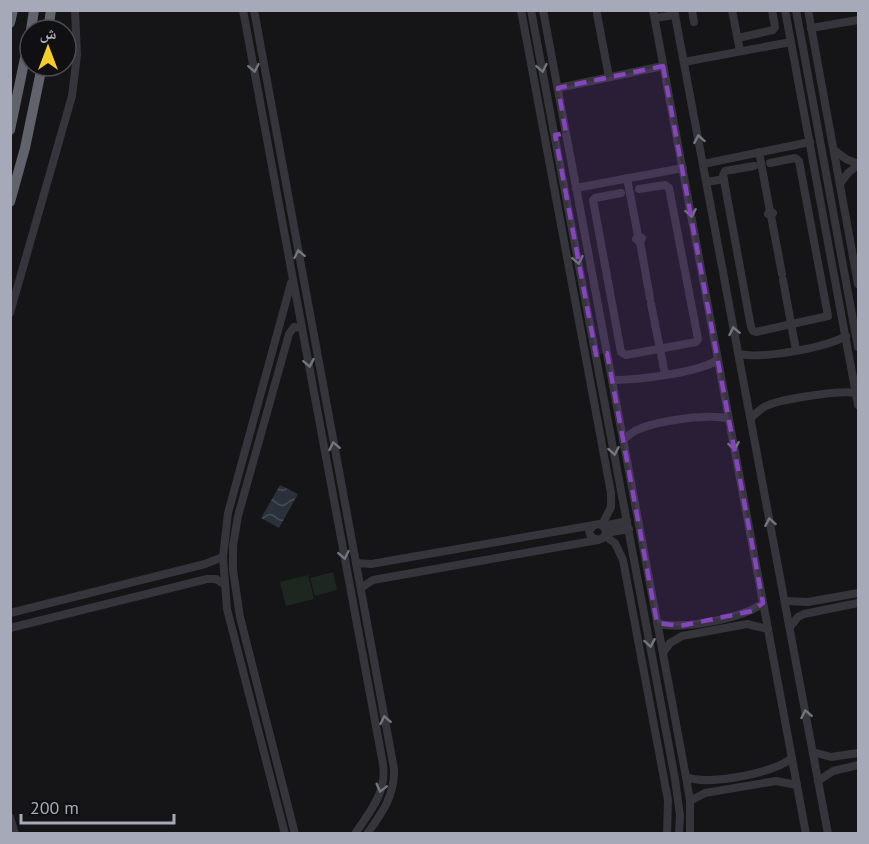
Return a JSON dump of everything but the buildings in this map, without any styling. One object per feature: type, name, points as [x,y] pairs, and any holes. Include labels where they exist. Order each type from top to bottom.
[{"type":"highway","points":[[10,23],[13,10]]},
{"type":"highway","points":[[10,130],[21,78]]},
{"type":"highway","points":[[10,202],[39,78]]},
{"type":"street","points":[[10,314],[72,96],[77,55],[75,10]]},
{"type":"street","points":[[243,10],[292,273],[298,328],[330,475],[383,764],[383,783],[379,797],[355,834]]},
{"type":"street","points":[[254,10],[393,763],[392,792],[384,810],[367,834]]},
{"type":"street","points":[[520,10],[610,493],[611,507],[601,531]]},
{"type":"street","points":[[531,10],[675,779],[680,815],[679,834]]},
{"type":"street","points":[[543,10],[686,777],[690,801],[690,834]]},
{"type":"street","points":[[692,10],[694,22]]},
{"type":"street","points":[[732,10],[740,51]]},
{"type":"street","points":[[738,38],[773,30],[775,27],[772,10]]},
{"type":"street","points":[[785,10],[858,405]]},
{"type":"street","points":[[796,10],[858,347]]},
{"type":"street","points":[[808,10],[858,284]]},
{"type":"street","points":[[596,12],[609,77]]},
{"type":"street","points":[[806,834],[654,14],[675,13],[828,834]]},
{"type":"street","points":[[811,28],[858,20]]},
{"type":"street","points":[[684,62],[791,42]]},
{"type":"street","points":[[558,88],[663,66]]},
{"type":"street","points":[[555,135],[566,133]]},
{"type":"street","points":[[703,164],[810,142]]},
{"type":"street","points":[[834,150],[858,164],[840,184]]},
{"type":"street","points":[[759,152],[796,350]]},
{"type":"street","points":[[754,166],[726,171],[723,175],[752,329],[756,332],[827,318],[828,312],[800,161],[797,158],[770,163]]},
{"type":"street","points":[[576,188],[682,168]]},
{"type":"street","points":[[274,174],[284,173]]},
{"type":"street","points":[[627,178],[664,374]]},
{"type":"street","points":[[707,183],[724,179]]},
{"type":"street","points":[[621,193],[593,200],[622,354],[698,340],[670,190],[667,185],[639,189]]},
{"type":"street","points":[[670,190],[686,187]]},
{"type":"street","points":[[285,834],[230,620],[224,584],[223,557],[228,513],[283,320],[292,273]]},
{"type":"street","points":[[828,312],[841,309]]},
{"type":"street","points":[[283,320],[290,321],[298,328]]},
{"type":"street","points":[[295,834],[240,617],[233,570],[233,546],[238,516],[289,334],[298,328]]},
{"type":"street","points":[[739,354],[754,356],[796,350],[833,342],[846,336]]},
{"type":"street","points":[[596,355],[621,350]]},
{"type":"street","points":[[612,380],[664,374],[706,366],[718,360]]},
{"type":"street","points":[[751,418],[762,408],[775,403],[836,392],[856,393]]},
{"type":"street","points":[[623,440],[634,431],[648,426],[712,415],[729,419]]},
{"type":"street","points":[[330,475],[340,473]]},
{"type":"street","points":[[361,588],[373,580],[628,525]]},
{"type":"street","points":[[356,563],[371,564],[601,531],[615,543],[623,560],[668,800],[668,834]]},
{"type":"street","points":[[10,613],[205,564],[223,557]]},
{"type":"street","points":[[10,628],[207,579],[216,579],[224,584]]},
{"type":"street","points":[[104,589],[102,596],[108,604]]},
{"type":"street","points":[[785,601],[808,602],[858,593]]},
{"type":"street","points":[[74,597],[79,602],[77,612]]},
{"type":"street","points":[[657,623],[683,626],[745,614],[763,603]]},
{"type":"street","points":[[789,627],[804,614],[858,603]]},
{"type":"street","points":[[663,653],[670,643],[682,636],[747,624],[768,629]]},
{"type":"street","points":[[813,752],[831,758],[858,753]]},
{"type":"street","points":[[686,777],[697,781],[710,781],[774,768],[792,758]]},
{"type":"street","points":[[383,764],[393,763]]},
{"type":"street","points":[[818,781],[833,771],[858,765]]},
{"type":"street","points":[[690,801],[705,793],[769,782],[783,781],[797,785]]},
{"type":"street","points":[[10,817],[15,834]]},
{"type":"highlighted area","points":[[663,66],[763,603],[752,611],[680,626],[657,623],[607,353],[596,355],[555,135],[566,133],[558,88]]},
{"type":"shaded area","points":[[333,572],[337,590],[315,596],[310,578]]},
{"type":"shaded area","points":[[308,575],[314,599],[286,606],[280,582]]},
{"type":"water","points":[[280,485],[298,494],[279,528],[261,518]]}]
